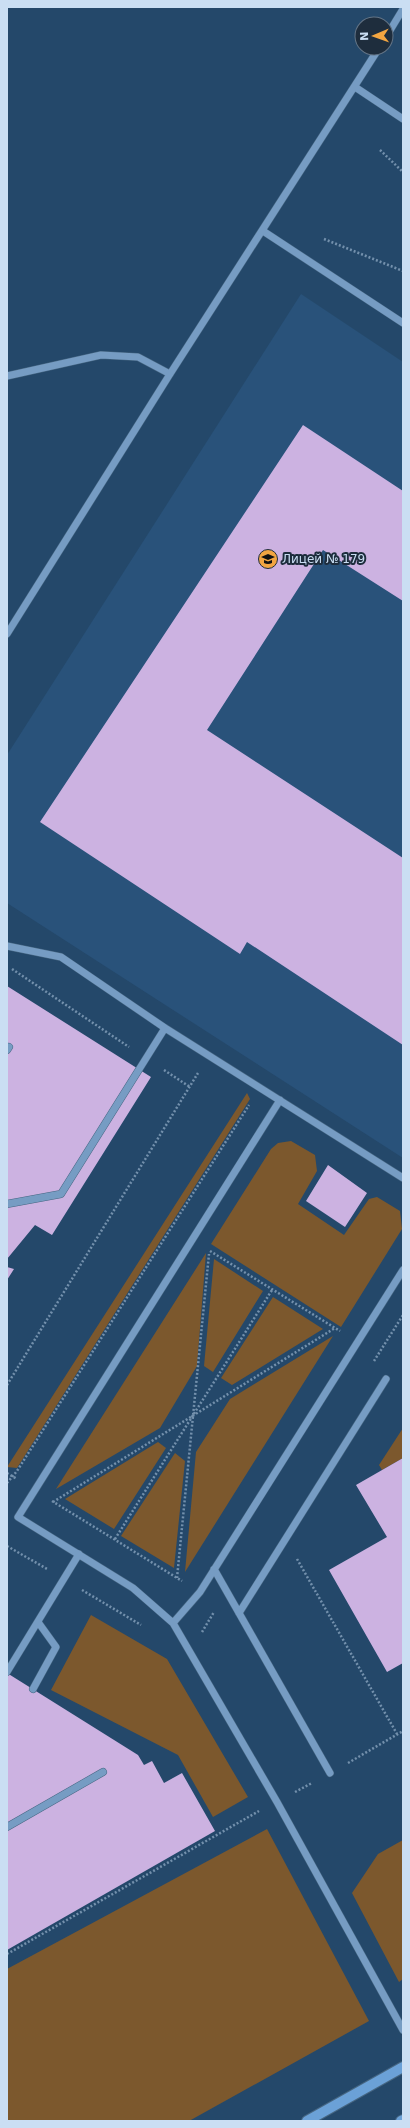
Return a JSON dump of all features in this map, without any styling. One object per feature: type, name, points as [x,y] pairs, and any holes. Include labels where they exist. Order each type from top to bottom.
[{"type":"main road","points":[[307,2121],[403,2067]]},
{"type":"street","points":[[394,24],[403,9]]},
{"type":"street","points":[[7,634],[170,374],[374,56]]},
{"type":"street","points":[[355,87],[403,119]]},
{"type":"street","points":[[263,231],[403,323]]},
{"type":"street","points":[[7,376],[101,355],[138,357],[170,374]]},
{"type":"street","points":[[7,946],[61,957],[164,1028],[403,1178]]},
{"type":"street","points":[[7,1204],[61,1194],[164,1028]]},
{"type":"street","points":[[280,1100],[18,1517],[133,1588],[173,1622],[277,1802],[403,2030]]},
{"type":"street","points":[[173,1622],[200,1592],[403,1270]]},
{"type":"street","points":[[239,1613],[386,1379]]},
{"type":"street","points":[[7,1672],[79,1554]]},
{"type":"street","points":[[214,1569],[330,1773]]},
{"type":"street","points":[[33,1689],[56,1647],[38,1622]]},
{"type":"street","points":[[7,1827],[103,1772]]},
{"type":"path","points":[[380,150],[403,172]]},
{"type":"path","points":[[324,239],[403,271]]},
{"type":"path","points":[[7,967],[132,1049]]},
{"type":"path","points":[[7,1385],[208,1056]]},
{"type":"path","points":[[158,1066],[190,1087]]},
{"type":"path","points":[[7,1483],[21,1464],[252,1100]]},
{"type":"path","points":[[192,1240],[358,1342]]},
{"type":"path","points":[[177,1578],[209,1251]]},
{"type":"path","points":[[114,1539],[272,1290]]},
{"type":"path","points":[[374,1362],[403,1315]]},
{"type":"path","points":[[53,1502],[193,1414],[335,1328]]},
{"type":"path","points":[[7,1473],[200,1592]]},
{"type":"path","points":[[286,1539],[397,1734]]},
{"type":"path","points":[[7,1546],[48,1570]]},
{"type":"path","points":[[81,1590],[142,1626]]},
{"type":"path","points":[[7,1954],[403,1731]]},
{"type":"shaded area","name":"Лицей № 179","points":[[301,294],[403,362],[403,1158],[7,903],[7,755]]},
{"type":"shaded area","points":[[247,1093],[250,1099],[17,1468],[7,1467]]},
{"type":"shaded area","points":[[291,1141],[315,1155],[317,1171],[298,1204],[344,1235],[369,1199],[377,1197],[400,1211],[402,1229],[341,1327],[211,1244],[271,1149],[278,1143]]},
{"type":"shaded area","points":[[206,1253],[197,1366],[160,1428],[56,1489]]},
{"type":"shaded area","points":[[214,1259],[263,1291],[213,1372],[204,1366]]},
{"type":"shaded area","points":[[273,1297],[323,1329],[232,1385],[221,1378]]},
{"type":"shaded area","points":[[333,1336],[185,1572],[196,1452],[230,1399]]},
{"type":"shaded area","points":[[403,1428],[403,1458],[382,1470],[379,1465]]},
{"type":"shaded area","points":[[158,1442],[166,1448],[114,1529],[65,1499]]},
{"type":"shaded area","points":[[175,1453],[185,1461],[174,1568],[121,1536]]},
{"type":"shaded area","points":[[91,1615],[167,1659],[248,1797],[213,1817],[178,1755],[51,1690]]},
{"type":"shaded area","points":[[267,1829],[369,2021],[189,2121],[7,2121],[7,1969]]},
{"type":"shaded area","points":[[403,1840],[403,1979],[399,1982],[352,1893],[378,1854]]},
{"type":"building","points":[[303,425],[403,491],[403,601],[323,550],[207,730],[403,858],[403,1045],[247,942],[240,954],[40,822]]},
{"type":"building","points":[[7,986],[151,1077],[52,1235],[35,1225],[7,1259]]},
{"type":"building","points":[[328,1165],[367,1193],[345,1227],[306,1201]]},
{"type":"building","points":[[7,1267],[14,1269],[7,1280]]},
{"type":"building","points":[[403,1458],[403,1663],[387,1672],[329,1570],[387,1537],[356,1485]]},
{"type":"building","points":[[7,1673],[138,1755],[144,1765],[152,1761],[164,1783],[182,1773],[215,1831],[7,1950]]},
{"type":"place","name":"Лицей № 179","points":[[268,559]]}]
